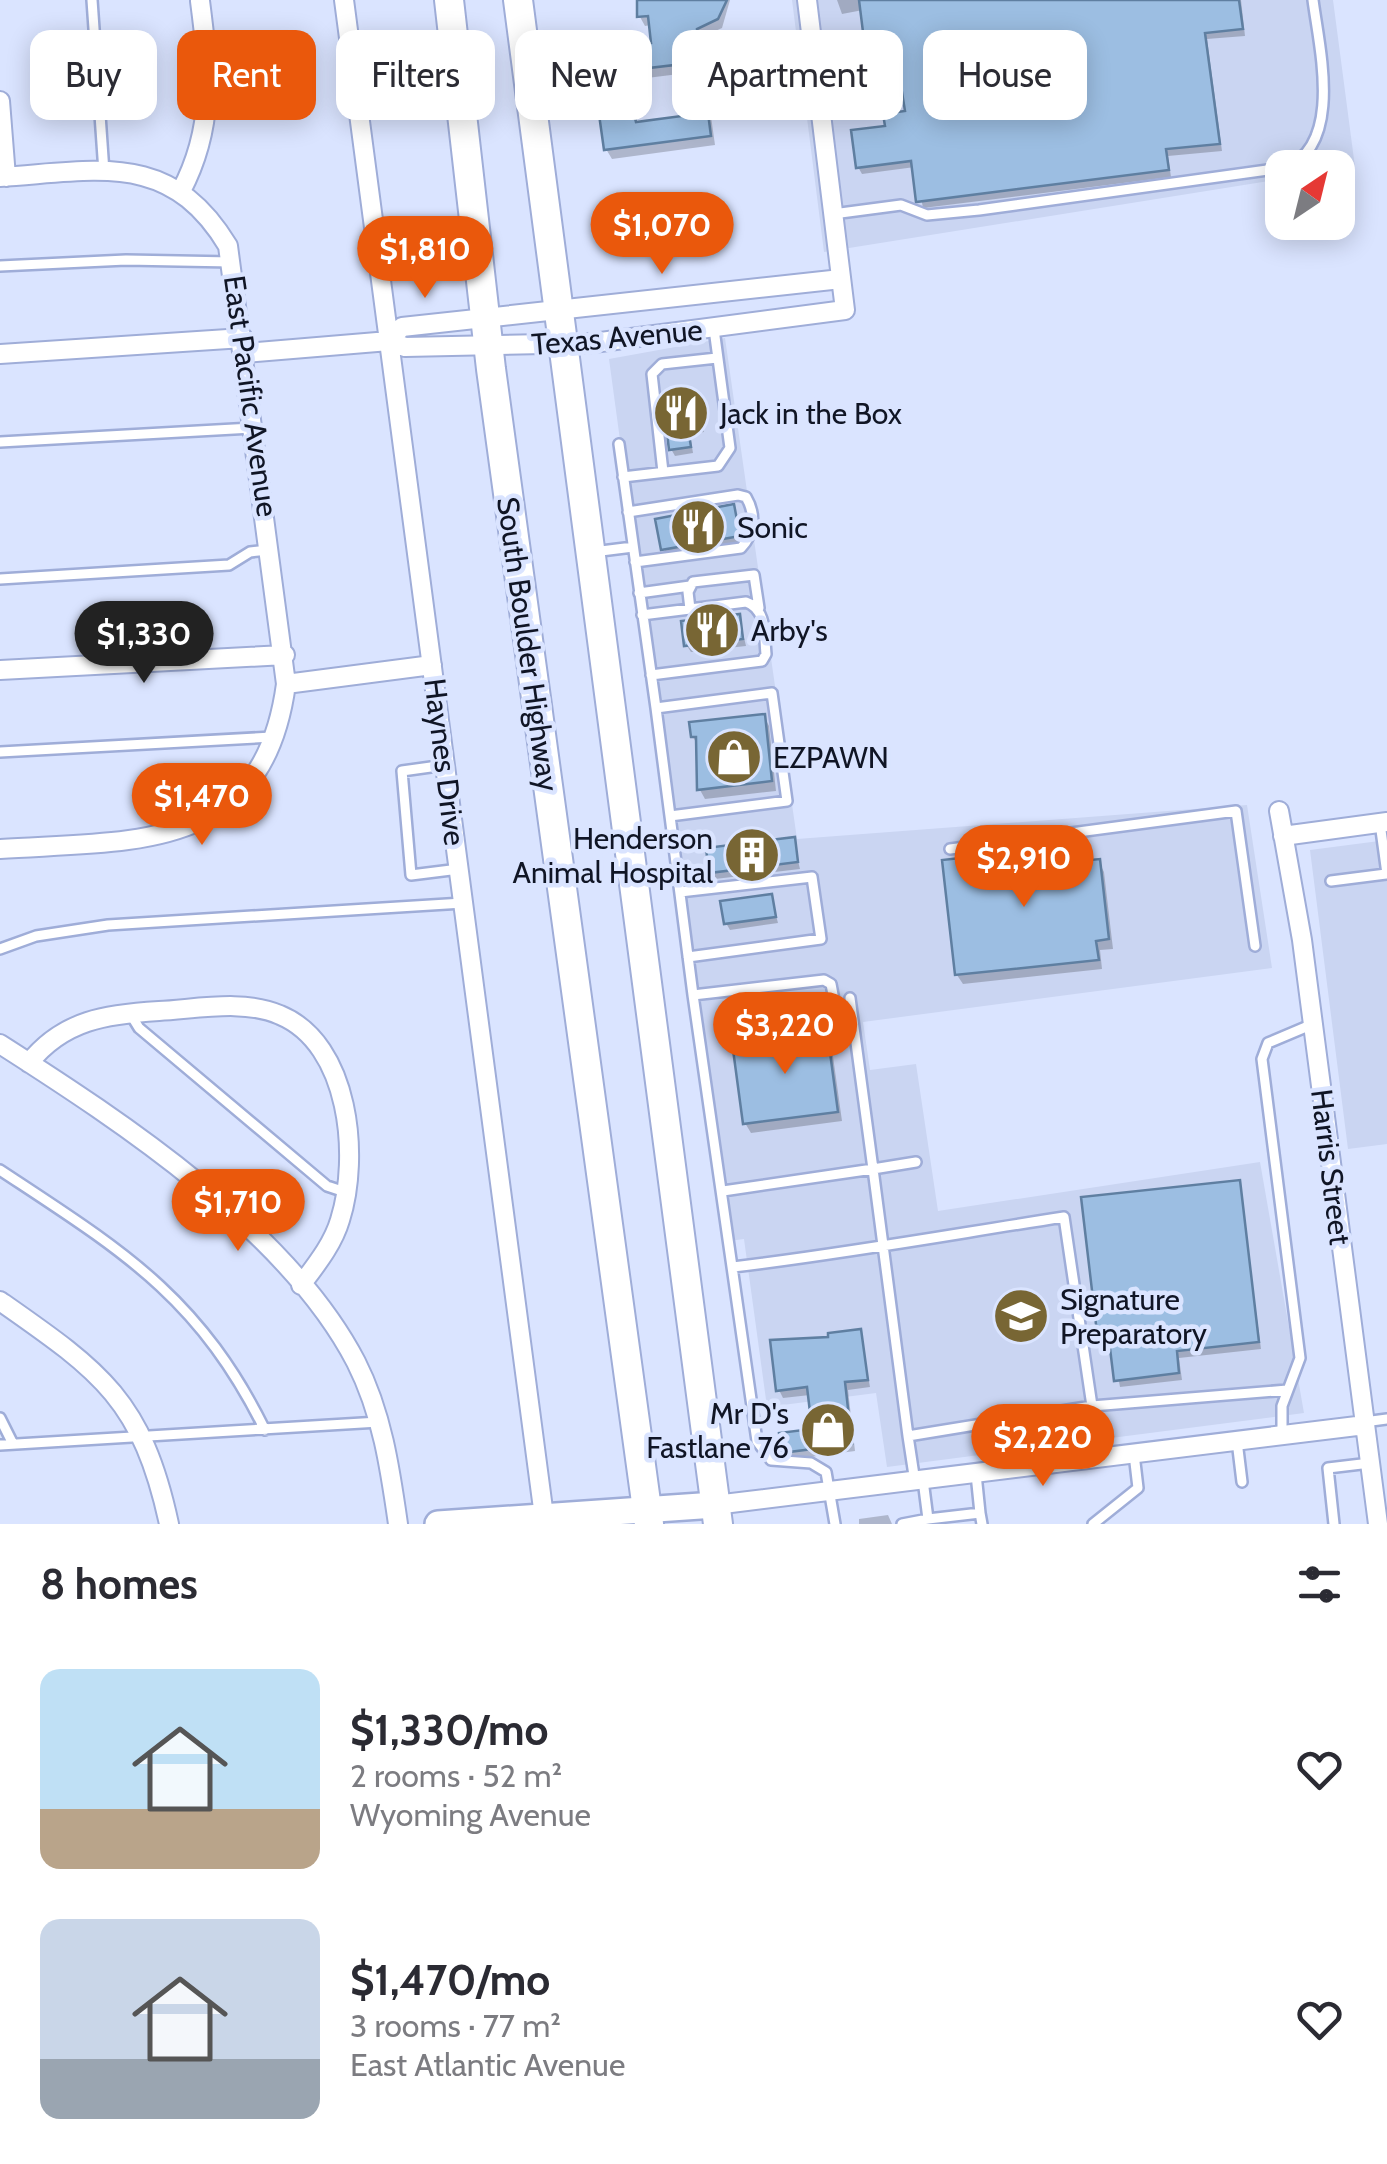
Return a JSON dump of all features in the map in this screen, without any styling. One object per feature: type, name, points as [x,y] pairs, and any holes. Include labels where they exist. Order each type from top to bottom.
[{"type":"main road","name":"South Boulder Highway","points":[[450,0],[488,332],[648,1517]]},
{"type":"main road","points":[[518,0],[717,1514]]},
{"type":"street","name":"Haynes Drive","points":[[344,0],[544,1521]]},
{"type":"street","points":[[806,0],[842,279]]},
{"type":"street","points":[[181,191],[197,160],[207,122],[210,79],[200,1]]},
{"type":"street","points":[[0,101],[3,177]]},
{"type":"street","name":"East Pacific Avenue","points":[[0,849],[156,839],[190,828],[236,797],[269,753],[286,684],[272,550],[232,262],[208,214],[181,191],[128,172],[3,177]]},
{"type":"street","name":"Texas Avenue","points":[[0,354],[388,342],[402,328],[488,332],[562,344],[714,329],[845,310],[842,279],[557,311],[488,332]]},
{"type":"street","points":[[0,670],[285,655]]},
{"type":"street","points":[[286,684],[432,665]]},
{"type":"street","name":"Harris Street","points":[[1279,811],[1312,1024],[1378,1524]]},
{"type":"street","points":[[1283,836],[1383,822]]},
{"type":"street","points":[[28,1062],[42,1046],[82,1021],[129,1012],[246,1006],[281,1015],[309,1034],[320,1046],[340,1090],[350,1168],[340,1221],[322,1258],[300,1285]]},
{"type":"street","points":[[0,1044],[104,1111],[194,1180],[328,1318],[357,1364],[386,1440],[398,1524]]},
{"type":"street","points":[[0,1300],[81,1358],[116,1393],[144,1435],[157,1468],[168,1524]]},
{"type":"street","points":[[438,1524],[717,1514],[831,1492],[1364,1424]]},
{"type":"lane","points":[[92,0],[104,172]]},
{"type":"lane","points":[[1309,150],[1326,100],[1314,0]]},
{"type":"lane","points":[[833,214],[901,205],[927,216],[1265,171]]},
{"type":"lane","points":[[0,266],[126,260],[232,262]]},
{"type":"lane","points":[[623,477],[718,466],[729,454],[714,329]]},
{"type":"lane","points":[[663,472],[652,374],[662,364],[718,358]]},
{"type":"lane","points":[[0,442],[253,428]]},
{"type":"lane","points":[[619,444],[692,995],[758,1441],[771,1460],[811,1463],[826,1472],[835,1524]]},
{"type":"lane","points":[[628,512],[738,495],[746,497],[754,512],[748,540],[741,548],[635,562]]},
{"type":"lane","points":[[590,552],[632,547]]},
{"type":"lane","points":[[0,579],[229,566],[250,552],[272,550]]},
{"type":"lane","points":[[640,593],[754,576],[766,654],[762,661],[651,675]]},
{"type":"lane","points":[[690,586],[690,609]]},
{"type":"lane","points":[[642,615],[746,602],[760,610]]},
{"type":"lane","points":[[656,708],[772,694],[787,801],[670,816]]},
{"type":"lane","points":[[0,752],[275,736]]},
{"type":"lane","points":[[445,765],[402,771],[411,875],[459,869]]},
{"type":"lane","points":[[950,849],[1236,811],[1255,946]]},
{"type":"lane","points":[[1331,881],[1386,874],[1383,822]]},
{"type":"lane","points":[[680,892],[812,877],[821,939],[688,957]]},
{"type":"lane","points":[[0,950],[36,936],[108,925],[464,903]]},
{"type":"lane","points":[[692,995],[824,980],[831,984],[834,1000]]},
{"type":"lane","points":[[850,998],[908,1436],[928,1519]]},
{"type":"lane","points":[[129,1012],[139,1028],[327,1186],[346,1192]]},
{"type":"lane","points":[[1282,1436],[1287,1390],[1300,1358],[1262,1058],[1268,1043],[1312,1024]]},
{"type":"lane","points":[[723,1191],[916,1162]]},
{"type":"lane","points":[[0,1170],[137,1262],[175,1298],[234,1371],[265,1430]]},
{"type":"lane","points":[[733,1267],[1064,1217],[1092,1406],[1105,1458]]},
{"type":"lane","points":[[908,1436],[1092,1406],[1287,1390]]},
{"type":"lane","points":[[0,1418],[13,1444]]},
{"type":"lane","points":[[1364,1424],[1387,1419]]},
{"type":"lane","points":[[0,1445],[379,1422]]},
{"type":"lane","points":[[1237,1441],[1242,1482]]},
{"type":"lane","points":[[1093,1524],[1138,1488],[1134,1454]]},
{"type":"lane","points":[[1334,1524],[1328,1468],[1370,1463]]},
{"type":"lane","points":[[902,1524],[928,1519],[981,1518],[976,1474]]},
{"type":"shaded area","points":[[792,0],[1333,0],[1353,150],[1265,150],[1265,182],[824,252],[807,120],[903,120],[903,30],[796,30]]},
{"type":"shaded area","points":[[725,338],[797,839],[1247,805],[1272,968],[863,1022],[870,1070],[916,1064],[938,1211],[1260,1162],[1304,1413],[887,1467],[876,1393],[767,1407],[744,1239],[729,1241],[609,359]]},
{"type":"shaded area","points":[[1387,840],[1387,1144],[1348,1149],[1310,850]]},
{"type":"building","points":[[637,0],[727,0],[718,19],[697,30],[672,30],[672,65],[652,68],[648,16],[637,17]]},
{"type":"building","points":[[859,0],[1239,0],[1243,29],[1205,33],[1220,144],[1166,149],[1169,170],[916,202],[911,161],[856,168],[851,130],[885,126],[884,120],[903,120],[905,111],[903,30],[863,30]]},
{"type":"building","points":[[600,120],[709,120],[711,136],[604,150]]},
{"type":"building","name":"Jack in the Box","points":[[697,395],[702,426],[688,428],[691,447],[669,450],[663,399]]},
{"type":"building","name":"Sonic","points":[[734,504],[740,536],[661,550],[655,519]]},
{"type":"building","name":"Arby's","points":[[740,614],[743,639],[684,646],[681,621]]},
{"type":"building","name":"EZPAWN","points":[[765,714],[772,781],[697,790],[696,737],[691,737],[689,722]]},
{"type":"building","name":"Henderson Animal Hospital","points":[[795,837],[798,862],[709,873],[706,848]]},
{"type":"building","points":[[1078,845],[1080,861],[1100,859],[1109,939],[1096,941],[1099,960],[955,975],[942,860]]},
{"type":"building","points":[[772,894],[776,917],[724,924],[720,901]]},
{"type":"building","points":[[827,1030],[838,1112],[743,1124],[732,1042]]},
{"type":"building","points":[[1240,1180],[1259,1342],[1177,1351],[1179,1373],[1114,1381],[1108,1332],[1097,1333],[1081,1197]]},
{"type":"building","points":[[861,1329],[868,1380],[845,1382],[852,1444],[781,1453],[779,1433],[812,1429],[807,1387],[776,1391],[770,1340],[828,1337],[828,1333]]},
{"type":"place","name":"Jack in the Box","points":[[681,413]]},
{"type":"place","name":"Sonic","points":[[698,527]]},
{"type":"place","name":"Arby's","points":[[712,630]]},
{"type":"place","name":"EZPAWN","points":[[734,757]]},
{"type":"place","name":"Henderson Animal Hospital","points":[[752,855]]},
{"type":"place","name":"Signature Preparatory","points":[[1021,1316]]},
{"type":"place","name":"Mr D's Fastlane 76","points":[[828,1430]]}]
